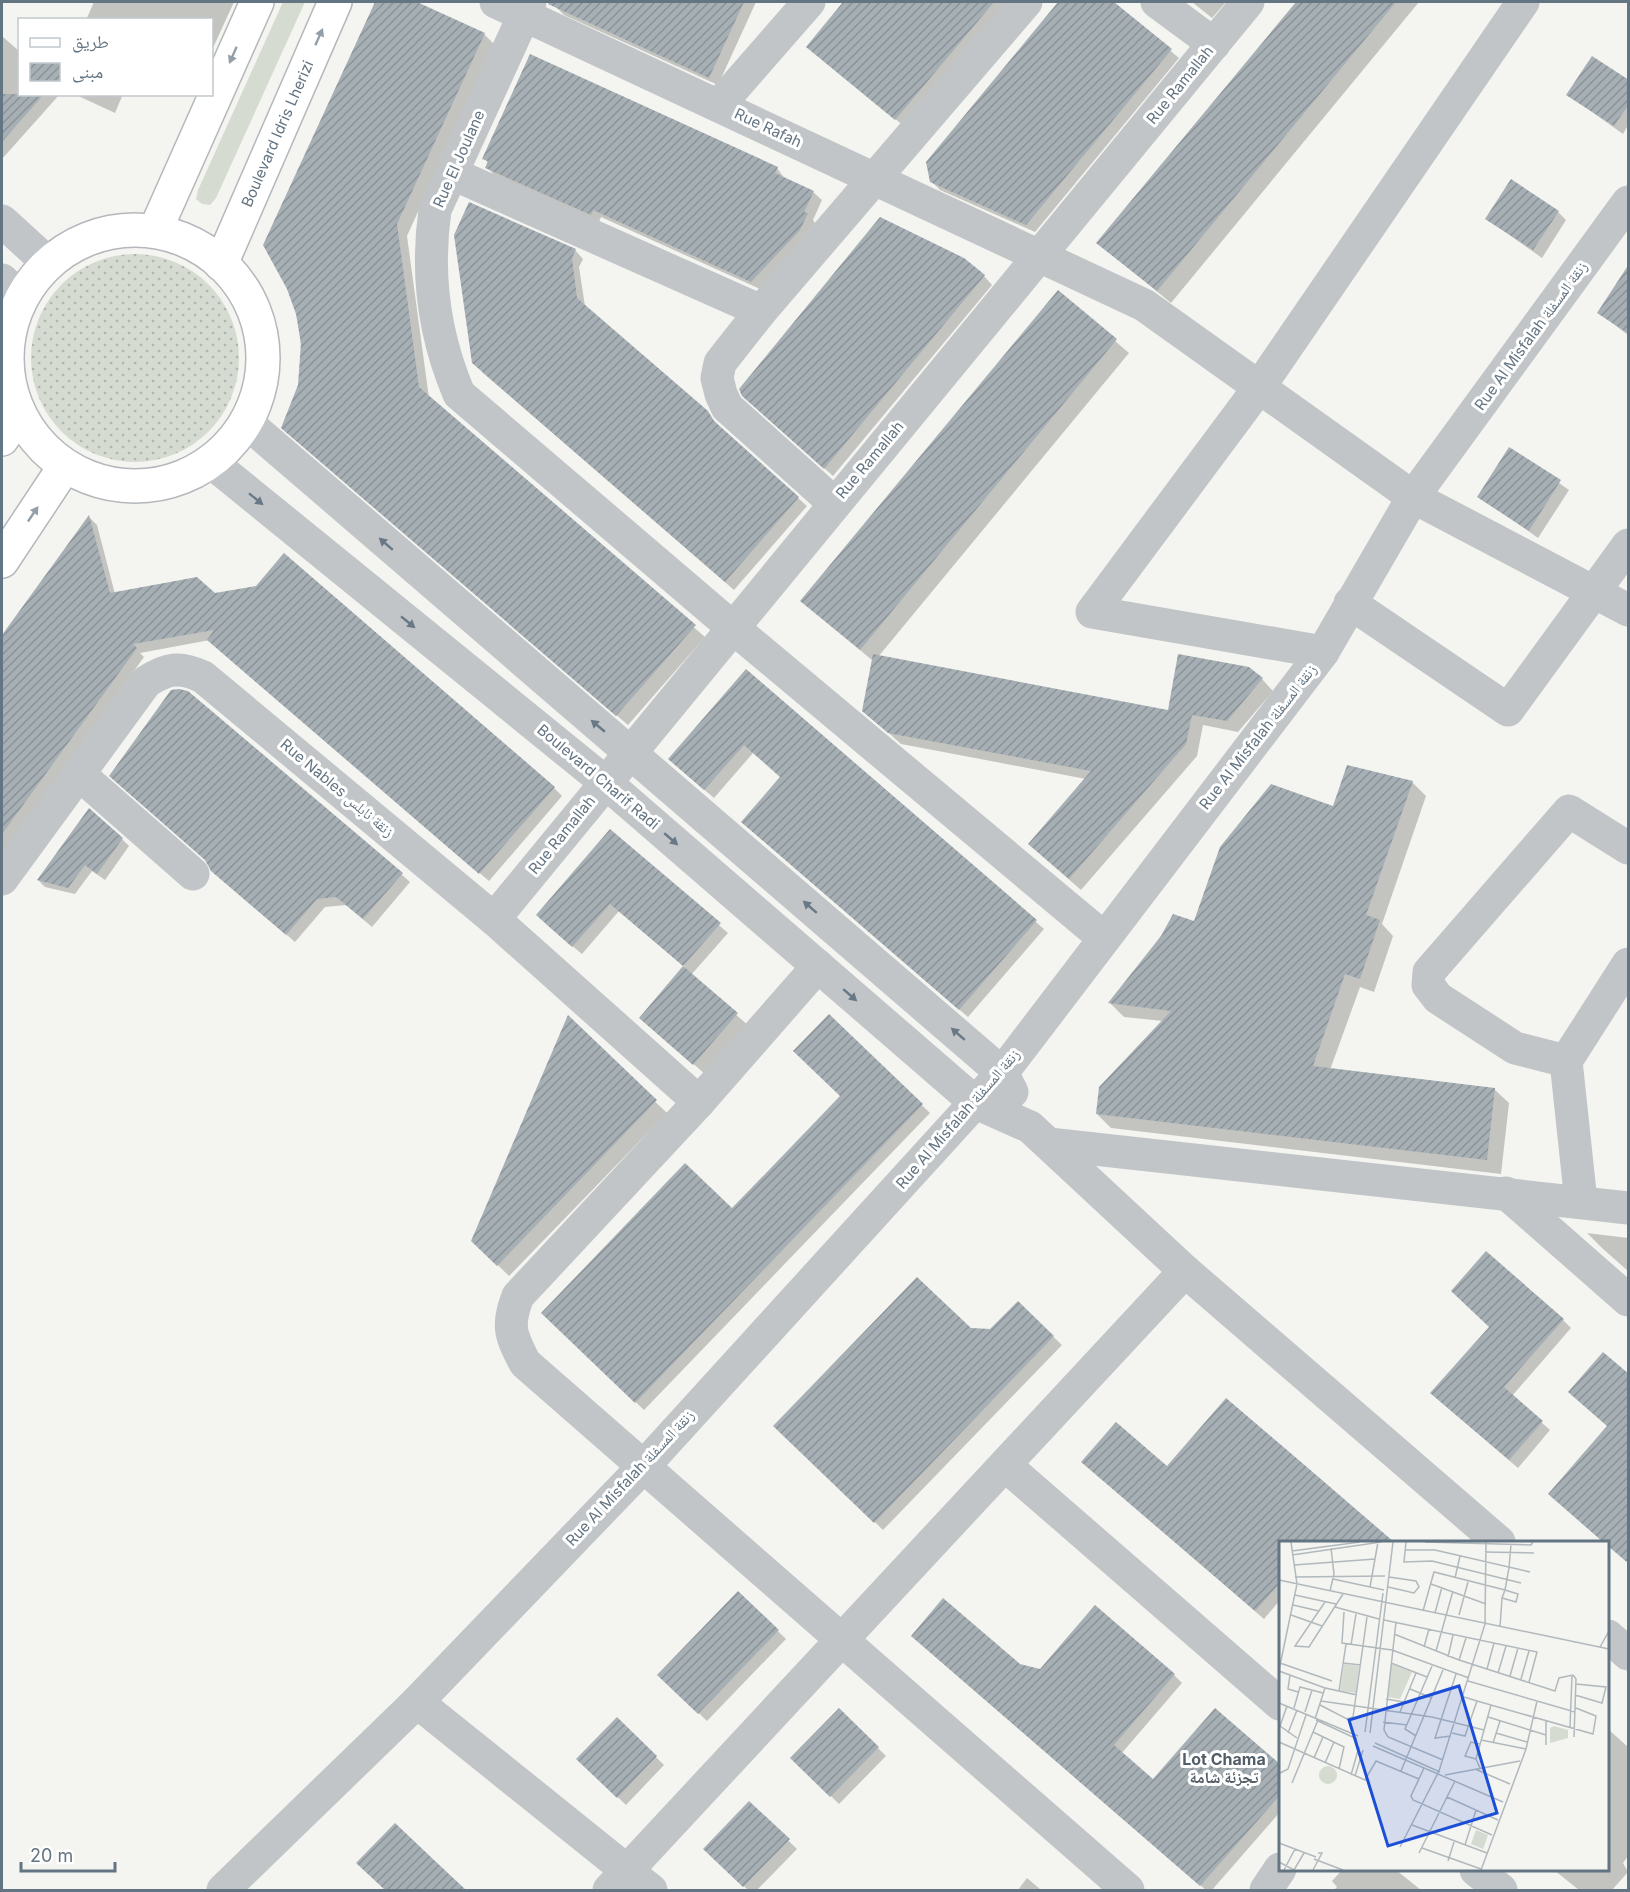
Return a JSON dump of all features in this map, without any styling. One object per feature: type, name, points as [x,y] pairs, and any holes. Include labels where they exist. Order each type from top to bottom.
[{"type":"main road","points":[[154,231],[257,2]]},
{"type":"main road","name":"Boulevard Idris Lherizi","points":[[221,264],[335,2]]},
{"type":"main road","points":[[126,230],[154,231],[195,245],[221,264],[247,296],[262,341],[262,380],[246,422],[233,441],[211,462],[176,480],[139,486],[100,482],[65,466],[38,443],[10,426],[6,353],[11,289],[71,246],[98,235],[126,230]]},
{"type":"main road","points":[[2,561],[65,466]]},
{"type":"street","points":[[719,105],[809,2]]},
{"type":"street","points":[[834,503],[727,407],[717,378],[720,363],[761,311],[1026,2]]},
{"type":"street","points":[[1157,2],[1214,44]]},
{"type":"street","name":"Rue Ramallah","points":[[494,919],[1248,2]]},
{"type":"street","points":[[1323,652],[1092,612],[1258,389],[1523,2]]},
{"type":"street","name":"Rue Rafah","points":[[517,6],[719,105],[1144,305],[1258,389],[1413,497],[1629,609]]},
{"type":"street","name":"Rue El Joulane","points":[[517,6],[435,210],[430,243],[430,283],[448,370],[459,394],[732,627]]},
{"type":"street","points":[[451,173],[761,311]]},
{"type":"street","name":"Rue Al Misfalah زنقة المسفلة","points":[[223,1890],[417,1702],[644,1466],[1002,1073],[1323,652],[1413,497],[1629,202]]},
{"type":"street","points":[[2,221],[48,263]]},
{"type":"street","points":[[246,422],[1002,1073],[1040,1136],[1185,1271],[1498,1541]]},
{"type":"street","name":"Boulevard Charif Radi","points":[[211,462],[605,782],[976,1103],[1040,1136]]},
{"type":"street","points":[[1350,603],[1508,710],[1629,545]]},
{"type":"street","points":[[732,627],[1104,938]]},
{"type":"street","name":"Rue Nables زنقة نابلس","points":[[2,879],[146,682],[172,669],[187,669],[203,677],[494,919],[699,1102]]},
{"type":"street","points":[[79,774],[193,874]]},
{"type":"street","points":[[1566,1061],[1515,1047],[1438,998],[1428,985],[1429,972],[1569,811],[1629,848]]},
{"type":"street","points":[[1581,1202],[1566,1061],[1629,964]]},
{"type":"street","points":[[818,966],[699,1102],[518,1296],[510,1326],[513,1339],[525,1363],[1128,1890]]},
{"type":"street","points":[[1040,1136],[1629,1208]]},
{"type":"street","points":[[1506,1193],[1629,1300]]},
{"type":"street","points":[[417,1702],[629,1884],[842,1640],[1185,1271]]},
{"type":"street","points":[[1005,1465],[1279,1702]]},
{"type":"street","points":[[1609,1637],[1629,1654]]},
{"type":"street","points":[[1266,1890],[1280,1871]]},
{"type":"street","points":[[1478,1871],[1501,1890]]},
{"type":"shaded area","points":[[283,2],[305,2],[216,198],[210,205],[202,204],[196,199],[198,190]]},
{"type":"shaded area","points":[[135,254],[155,256],[184,266],[215,292],[231,318],[237,338],[239,358],[237,378],[227,407],[201,438],[175,454],[155,460],[135,462],[115,460],[86,450],[55,424],[39,398],[33,378],[31,358],[33,338],[43,309],[69,278],[95,262],[115,256]]},
{"type":"building","points":[[375,2],[417,2],[485,33],[397,224],[419,387],[696,625],[616,716],[281,428],[298,385],[301,343],[296,314],[287,289],[263,245]]},
{"type":"building","points":[[549,2],[744,2],[709,78],[548,4]]},
{"type":"building","points":[[843,2],[994,2],[895,120],[806,47]]},
{"type":"building","points":[[1058,2],[1114,2],[1172,49],[1026,225],[930,182],[926,162]]},
{"type":"building","points":[[1296,2],[1396,2],[1157,291],[1096,243]]},
{"type":"building","points":[[530,54],[778,167],[775,173],[814,191],[804,212],[808,213],[800,230],[751,282],[593,210],[591,215],[485,168],[488,161],[482,159]]},
{"type":"building","points":[[1592,56],[1629,80],[1629,104],[1614,126],[1566,95]]},
{"type":"building","points":[[2,94],[42,96],[2,142]]},
{"type":"building","points":[[1511,179],[1559,211],[1533,250],[1485,219]]},
{"type":"building","points":[[469,202],[576,249],[572,258],[577,298],[708,411],[714,421],[799,497],[725,582],[472,363],[454,235]]},
{"type":"building","points":[[880,217],[964,258],[985,275],[824,469],[742,396],[739,389]]},
{"type":"building","points":[[1629,264],[1629,334],[1597,313]]},
{"type":"building","points":[[1058,290],[1117,339],[860,650],[800,601]]},
{"type":"building","points":[[1509,447],[1561,480],[1529,531],[1477,497]]},
{"type":"building","points":[[89,515],[110,593],[197,577],[215,593],[256,586],[284,553],[555,787],[479,874],[207,640],[214,630],[133,644],[137,648],[2,834],[2,635]]},
{"type":"building","points":[[873,654],[1168,710],[1178,654],[1249,667],[1263,678],[1227,721],[1192,715],[1186,744],[1069,879],[1028,844],[1091,771],[888,733],[862,711]]},
{"type":"building","points":[[746,669],[1037,920],[959,1010],[741,822],[780,777],[744,745],[704,790],[668,759]]},
{"type":"building","points":[[171,690],[188,691],[403,873],[363,919],[336,897],[317,899],[286,935],[211,871],[205,860],[109,776]]},
{"type":"building","points":[[1347,765],[1413,781],[1366,915],[1380,920],[1360,979],[1345,974],[1313,1066],[1495,1088],[1487,1160],[1096,1114],[1099,1087],[1171,1011],[1108,1003],[1161,936],[1173,914],[1194,921],[1220,847],[1271,784],[1333,806]]},
{"type":"building","points":[[89,808],[123,838],[97,874],[85,865],[68,888],[37,880]]},
{"type":"building","points":[[610,829],[721,923],[683,966],[610,904],[572,947],[536,915]]},
{"type":"building","points":[[683,966],[738,1013],[693,1065],[639,1018]]},
{"type":"building","points":[[829,1014],[923,1104],[635,1403],[541,1313],[685,1163],[732,1208],[768,1171],[840,1096],[793,1051]]},
{"type":"building","points":[[568,1015],[657,1100],[497,1266],[471,1241]]},
{"type":"building","points":[[1486,1251],[1564,1319],[1504,1387],[1543,1421],[1509,1460],[1430,1393],[1489,1327],[1451,1291]]},
{"type":"building","points":[[917,1277],[971,1328],[990,1329],[1018,1301],[1054,1336],[874,1523],[773,1426]]},
{"type":"building","points":[[1603,1352],[1629,1374],[1629,1564],[1609,1547],[1609,1541],[1602,1541],[1548,1494],[1607,1426],[1568,1392]]},
{"type":"building","points":[[1226,1398],[1393,1541],[1279,1541],[1279,1584],[1255,1611],[1081,1462],[1116,1422],[1167,1466]]},
{"type":"building","points":[[738,1591],[779,1630],[698,1714],[657,1675]]},
{"type":"building","points":[[943,1598],[1020,1664],[1040,1669],[1095,1605],[1175,1674],[1114,1745],[1153,1779],[1215,1708],[1279,1763],[1279,1796],[1200,1886],[911,1636]]},
{"type":"building","points":[[839,1708],[879,1747],[830,1797],[790,1758]]},
{"type":"building","points":[[617,1717],[657,1756],[617,1798],[576,1759]]},
{"type":"building","points":[[749,1801],[790,1839],[743,1887],[703,1849]]},
{"type":"building","points":[[395,1823],[466,1890],[385,1890],[356,1863]]},
{"type":"district","name":"Lot Chama تجزئة شامة","points":[[1224,1768]]}]
